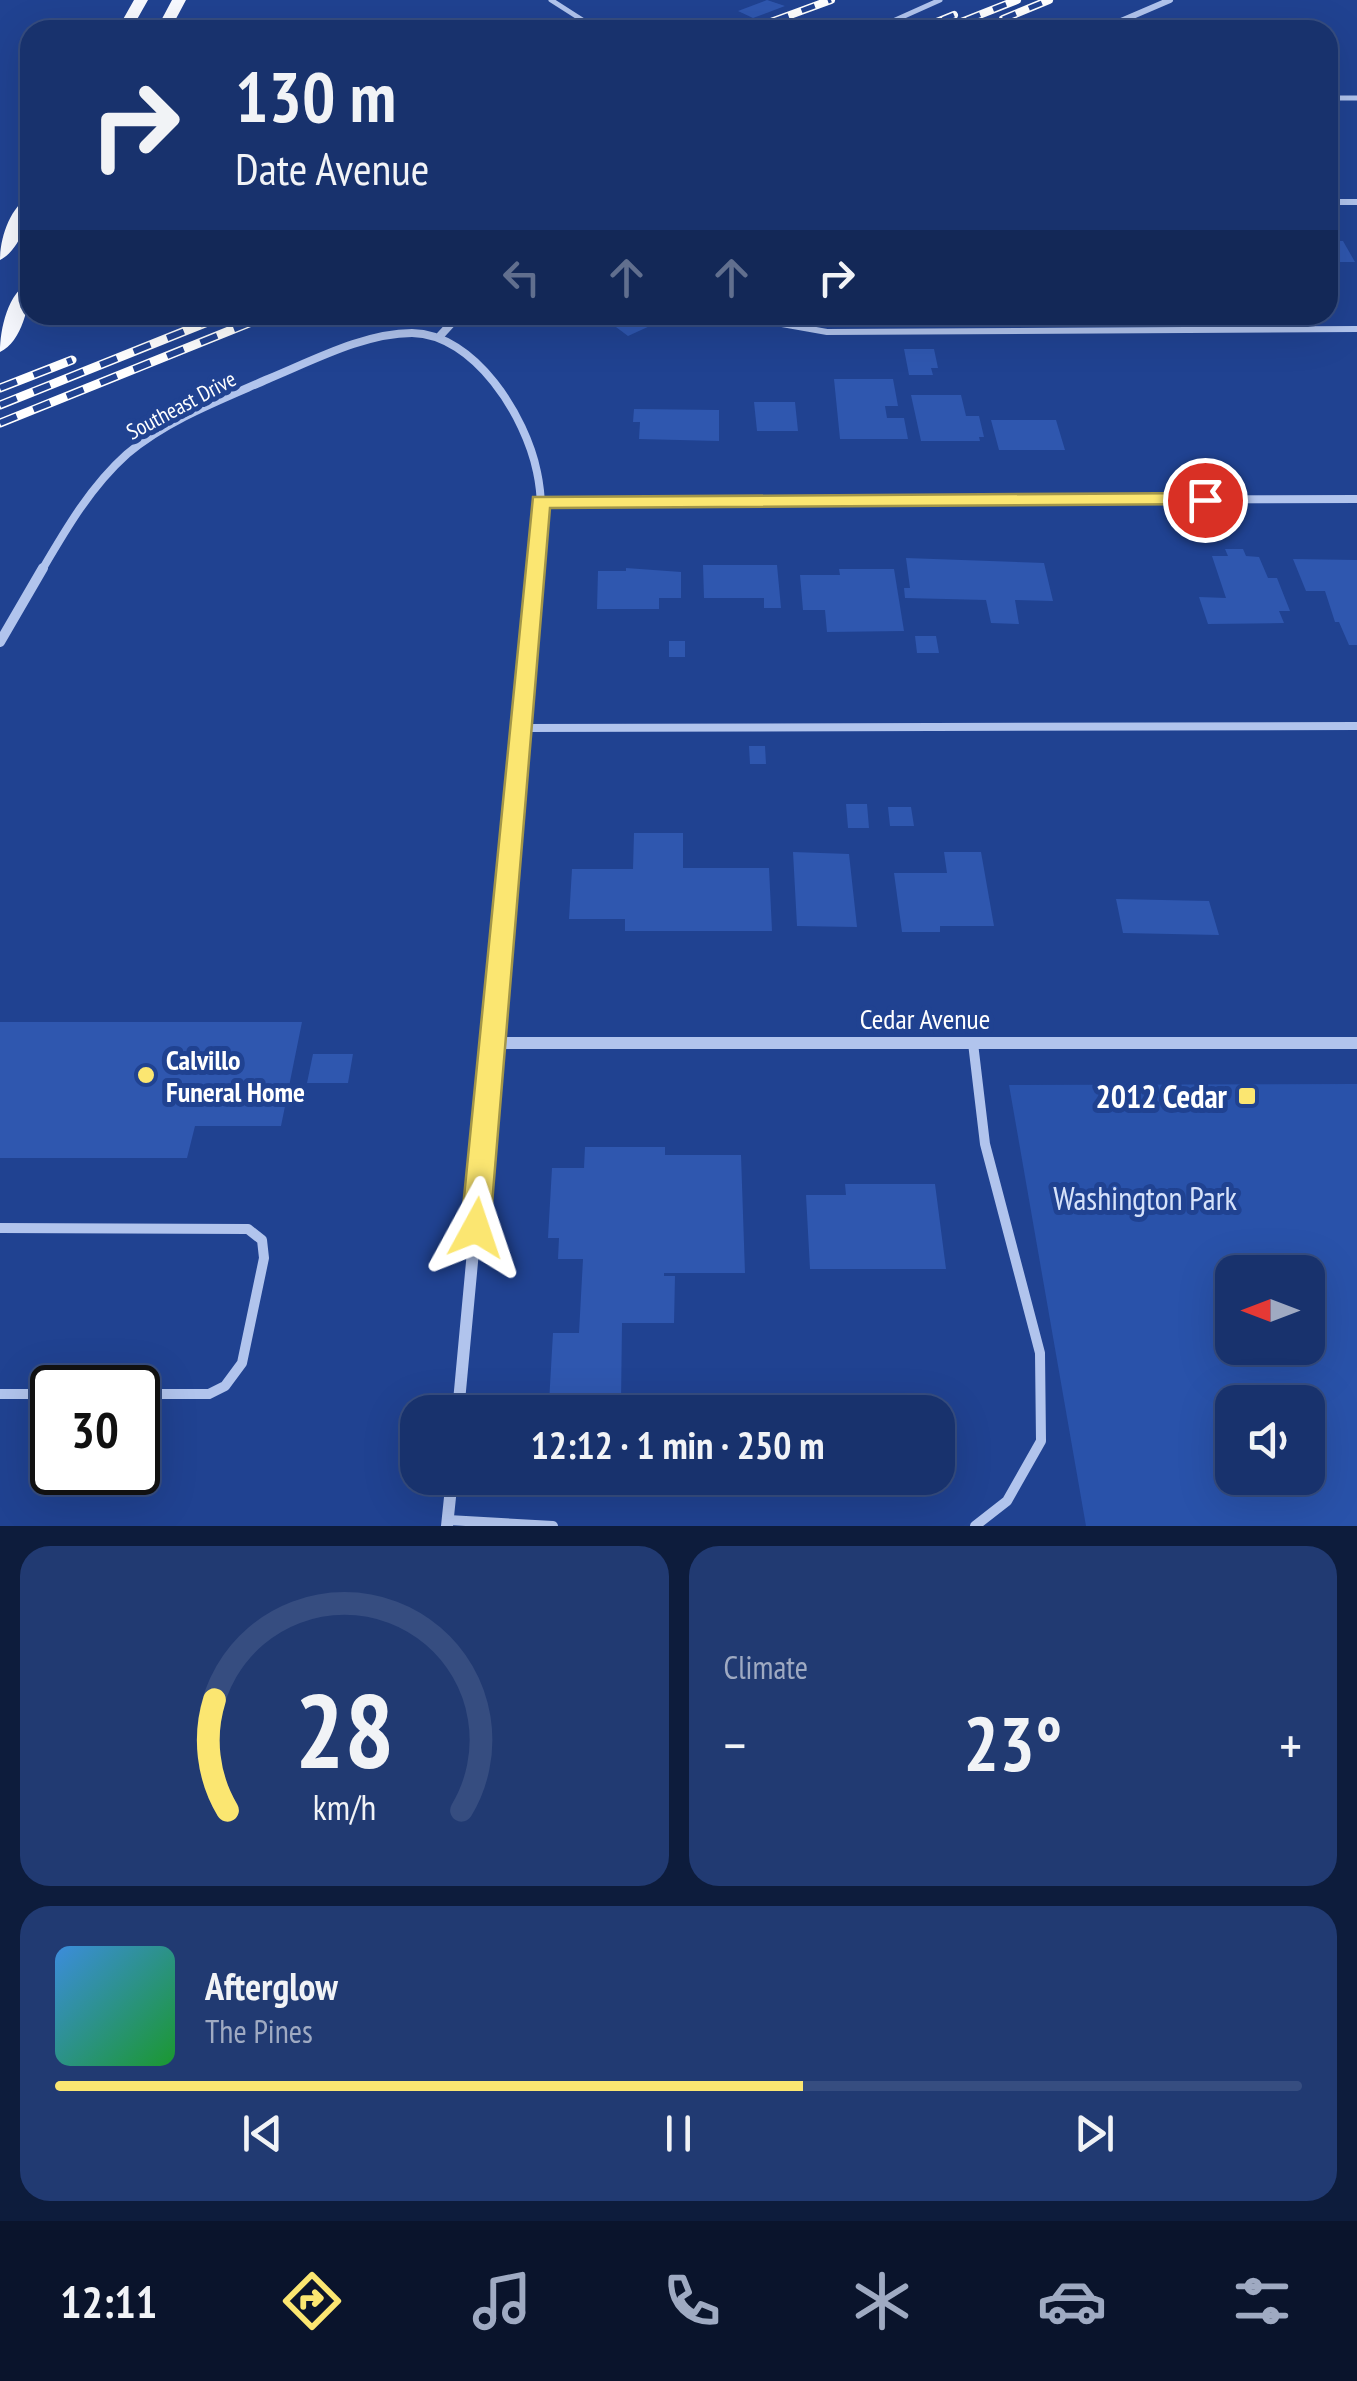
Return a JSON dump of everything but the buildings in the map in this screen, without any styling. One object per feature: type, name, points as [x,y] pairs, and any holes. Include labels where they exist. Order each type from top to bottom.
[{"type":"main road","points":[[0,255],[20,218]]},
{"type":"main road","points":[[0,346],[20,307]]},
{"type":"street","points":[[1123,20],[1170,0]]},
{"type":"street","points":[[450,325],[439,337],[478,369],[502,396],[526,434],[537,467],[542,524],[460,1395]]},
{"type":"street","name":"Southeast Drive","points":[[0,642],[107,472],[145,440],[258,385],[380,336],[407,332],[439,337]]},
{"type":"street","points":[[540,502],[1357,499]]},
{"type":"street","name":"Cedar Avenue","points":[[493,1042],[1357,1042]]},
{"type":"street","points":[[448,1523],[450,1495]]},
{"type":"lane","points":[[551,0],[582,20]]},
{"type":"lane","points":[[895,20],[940,0]]},
{"type":"lane","points":[[791,325],[827,332],[1357,330]]},
{"type":"lane","points":[[522,728],[1357,726]]},
{"type":"lane","points":[[973,1042],[986,1144],[1040,1353],[1041,1442],[1006,1501],[975,1526]]},
{"type":"lane","points":[[0,1228],[248,1229],[262,1240],[264,1258],[242,1363],[225,1386],[209,1394],[160,1394]]},
{"type":"lane","points":[[0,1394],[30,1394]]},
{"type":"lane","points":[[448,1523],[553,1526]]},
{"type":"green space","name":"Washington Park","points":[[1357,1084],[1357,1526],[1086,1526],[1009,1085]]},
{"type":"railway","points":[[776,20],[831,0]]},
{"type":"railway","points":[[966,20],[1017,0]]},
{"type":"railway","points":[[1003,19],[1049,0]]},
{"type":"railway","points":[[942,20],[954,15]]},
{"type":"railway","points":[[0,405],[200,325]]},
{"type":"railway","points":[[0,423],[244,325]]},
{"type":"railway","points":[[0,388],[72,360]]},
{"type":"place","name":"Calvillo Funeral Home","points":[[146,1075]]},
{"type":"place","name":"2012 Cedar","points":[[1247,1096]]},
{"type":"route","points":[[476,1228],[542,524],[540,502],[1205,500]]}]
